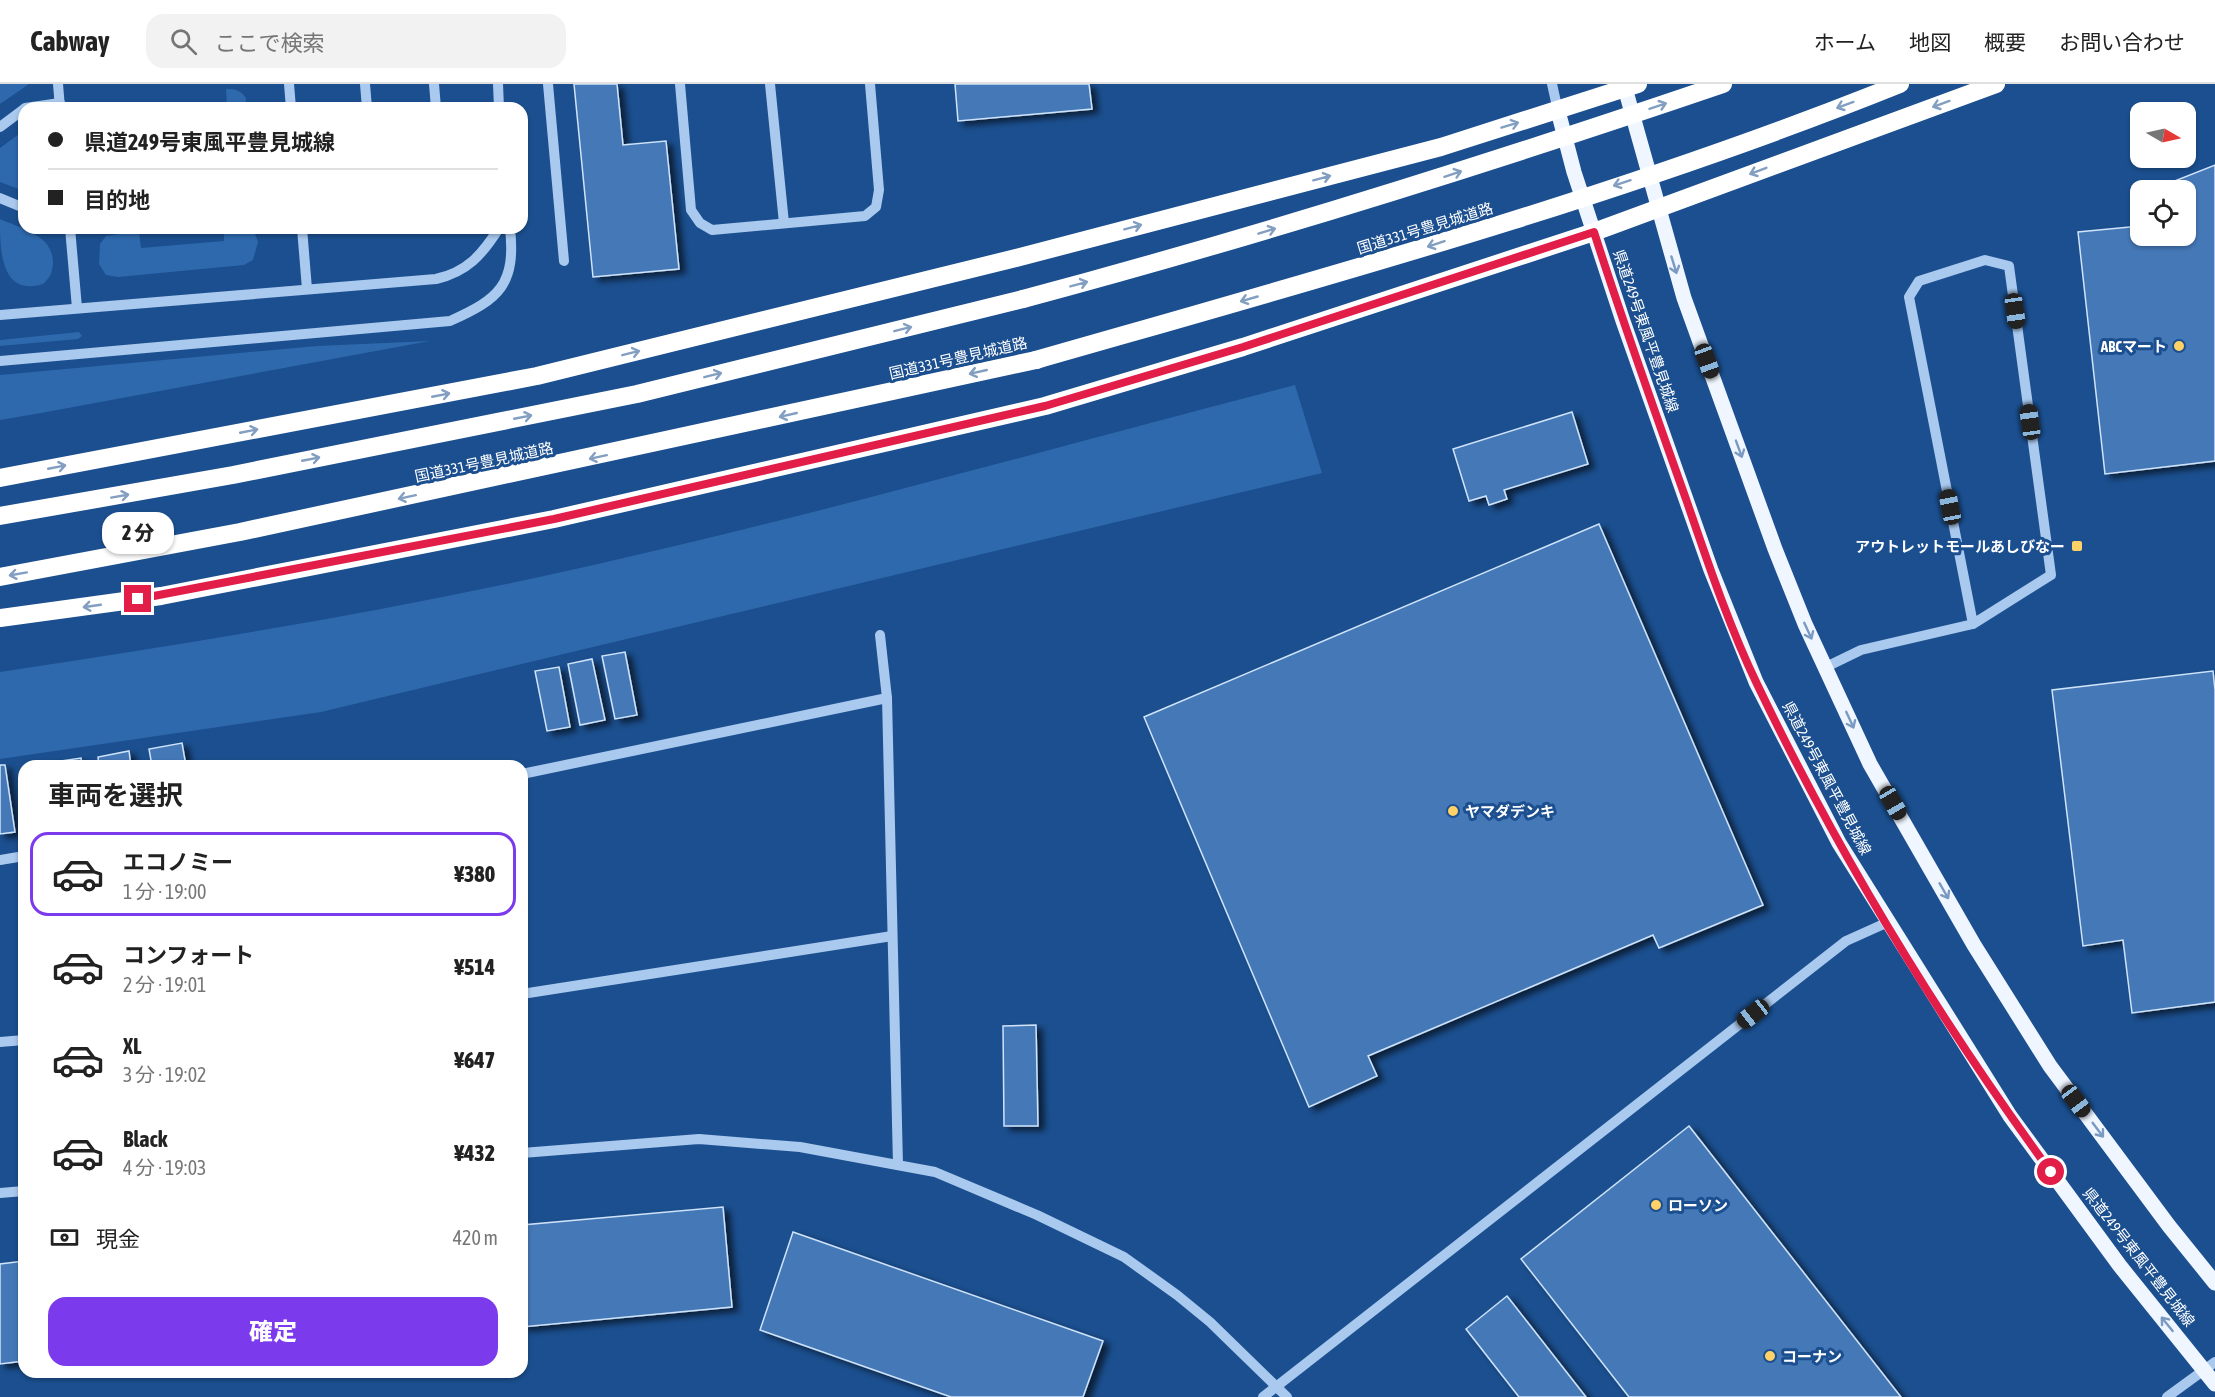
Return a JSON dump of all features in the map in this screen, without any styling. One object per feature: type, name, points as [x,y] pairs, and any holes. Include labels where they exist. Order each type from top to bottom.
[{"type":"highway","points":[[0,516],[233,475],[637,394],[1023,299],[1200,251],[1376,198],[1551,143],[1722,84]]},
{"type":"highway","name":"国道331号豊見城道路","points":[[0,577],[240,532],[1036,360],[1406,254],[1735,146],[1900,84]]},
{"type":"highway","points":[[0,618],[161,596],[554,519],[1045,406],[1243,347],[1594,232],[1996,84]]},
{"type":"highway","points":[[0,478],[537,376],[1016,258],[1441,147],[1558,111],[1629,85]]},
{"type":"main road","points":[[1629,85],[1658,209],[1684,298],[1775,549],[1870,764],[1974,945],[2050,1066],[2169,1226],[2215,1283]]},
{"type":"main road","name":"県道249号東風平豊見城線","points":[[1558,111],[1594,232],[1711,570],[1756,682],[1839,843],[1886,923],[2010,1116],[2120,1266],[2209,1366],[2215,1384]]},
{"type":"street","points":[[58,84],[60,102]]},
{"type":"street","points":[[289,84],[290,102]]},
{"type":"street","points":[[365,84],[366,102]]},
{"type":"street","points":[[434,84],[436,102]]},
{"type":"street","points":[[498,84],[499,102]]},
{"type":"street","points":[[548,84],[564,261]]},
{"type":"street","points":[[680,84],[691,210],[700,222],[712,230],[865,216],[876,207],[879,190],[870,84]]},
{"type":"street","points":[[770,84],[784,223]]},
{"type":"street","points":[[1552,84],[1558,111]]},
{"type":"street","points":[[0,127],[18,113]]},
{"type":"street","points":[[0,198],[18,206]]},
{"type":"street","points":[[71,234],[77,308]]},
{"type":"street","points":[[302,234],[307,289]]},
{"type":"street","points":[[0,312],[77,308],[436,279],[458,274],[495,234]]},
{"type":"street","points":[[0,362],[450,321],[492,296],[505,284],[513,255],[511,234]]},
{"type":"street","points":[[1826,667],[1861,650],[1973,624],[2051,575],[2009,266],[1985,260],[1919,280],[1909,297],[1973,624]]},
{"type":"street","points":[[880,635],[887,698],[898,1165]]},
{"type":"street","points":[[528,773],[887,698]]},
{"type":"street","points":[[0,860],[18,857]]},
{"type":"street","points":[[1263,1397],[1846,942],[1886,923]]},
{"type":"street","points":[[528,993],[892,936]]},
{"type":"street","points":[[0,1042],[18,1040]]},
{"type":"street","points":[[528,1153],[699,1139],[800,1147],[935,1172],[1037,1215],[1124,1257],[1202,1315],[1287,1397]]},
{"type":"street","points":[[0,1193],[18,1192]]},
{"type":"street","points":[[2167,1397],[2209,1366]]},
{"type":"shaded area","points":[[0,84],[29,84],[0,104]]},
{"type":"shaded area","points":[[226,89],[242,93],[246,98],[246,102],[227,102]]},
{"type":"shaded area","points":[[18,135],[18,189],[0,182],[0,148]]},
{"type":"shaded area","points":[[0,219],[18,226],[18,234],[35,234],[48,246],[52,254],[53,267],[49,277],[43,284],[29,286],[18,284],[5,268]]},
{"type":"shaded area","points":[[139,234],[141,248],[224,241],[224,234],[255,234],[258,242],[253,260],[244,265],[118,277],[106,275],[99,264],[100,244],[106,236]]},
{"type":"shaded area","points":[[79,332],[82,336],[78,339],[0,346],[0,340]]},
{"type":"shaded area","points":[[430,341],[0,420],[0,375],[317,346]]},
{"type":"shaded area","points":[[1295,385],[1322,473],[321,712],[0,759],[0,672],[300,624],[449,596],[598,564],[860,500]]},
{"type":"building","points":[[574,84],[617,84],[623,145],[666,141],[679,269],[593,277]]},
{"type":"building","points":[[955,84],[1089,84],[1092,109],[958,121]]},
{"type":"building","points":[[2215,165],[2215,461],[2105,474],[2078,232],[2130,227],[2130,246],[2196,246],[2196,180],[2177,180]]},
{"type":"building","points":[[1572,412],[1588,464],[1504,490],[1507,499],[1489,505],[1486,496],[1469,501],[1453,449]]},
{"type":"building","name":"ヤマダデンキ","points":[[1599,524],[1763,905],[1659,948],[1653,935],[1368,1056],[1377,1076],[1309,1107],[1144,717]]},
{"type":"building","points":[[625,652],[637,715],[615,719],[602,656]]},
{"type":"building","points":[[592,659],[605,720],[580,725],[568,664]]},
{"type":"building","points":[[559,667],[570,727],[547,731],[535,671]]},
{"type":"building","points":[[2213,671],[2215,690],[2215,1002],[2132,1013],[2123,940],[2083,946],[2052,690]]},
{"type":"building","points":[[182,743],[185,760],[151,760],[149,749]]},
{"type":"building","points":[[129,751],[130,760],[98,760],[98,757]]},
{"type":"building","points":[[0,765],[5,765],[15,832],[0,834]]},
{"type":"building","points":[[1036,1025],[1038,1126],[1004,1126],[1003,1026]]},
{"type":"building","points":[[1689,1126],[1901,1397],[1629,1397],[1521,1259]]},
{"type":"building","points":[[723,1207],[732,1307],[528,1326],[528,1224]]},
{"type":"building","points":[[793,1232],[1103,1341],[1083,1397],[951,1397],[760,1330]]},
{"type":"building","points":[[18,1262],[18,1362],[0,1364],[0,1264]]},
{"type":"building","points":[[1507,1296],[1586,1397],[1519,1397],[1466,1329]]},
{"type":"place","name":"ABCマート","points":[[2179,346]]},
{"type":"place","name":"アウトレットモールあしびなー","points":[[2077,546]]},
{"type":"place","name":"ヤマダデンキ","points":[[1453,811]]},
{"type":"place","name":"ローソン","points":[[1656,1205]]},
{"type":"place","name":"コーナン","points":[[1770,1356]]},
{"type":"route","points":[[138,599],[554,519],[1045,406],[1243,347],[1594,232],[1711,570],[1756,682],[1839,843],[1886,923],[2010,1116],[2051,1172]]}]
